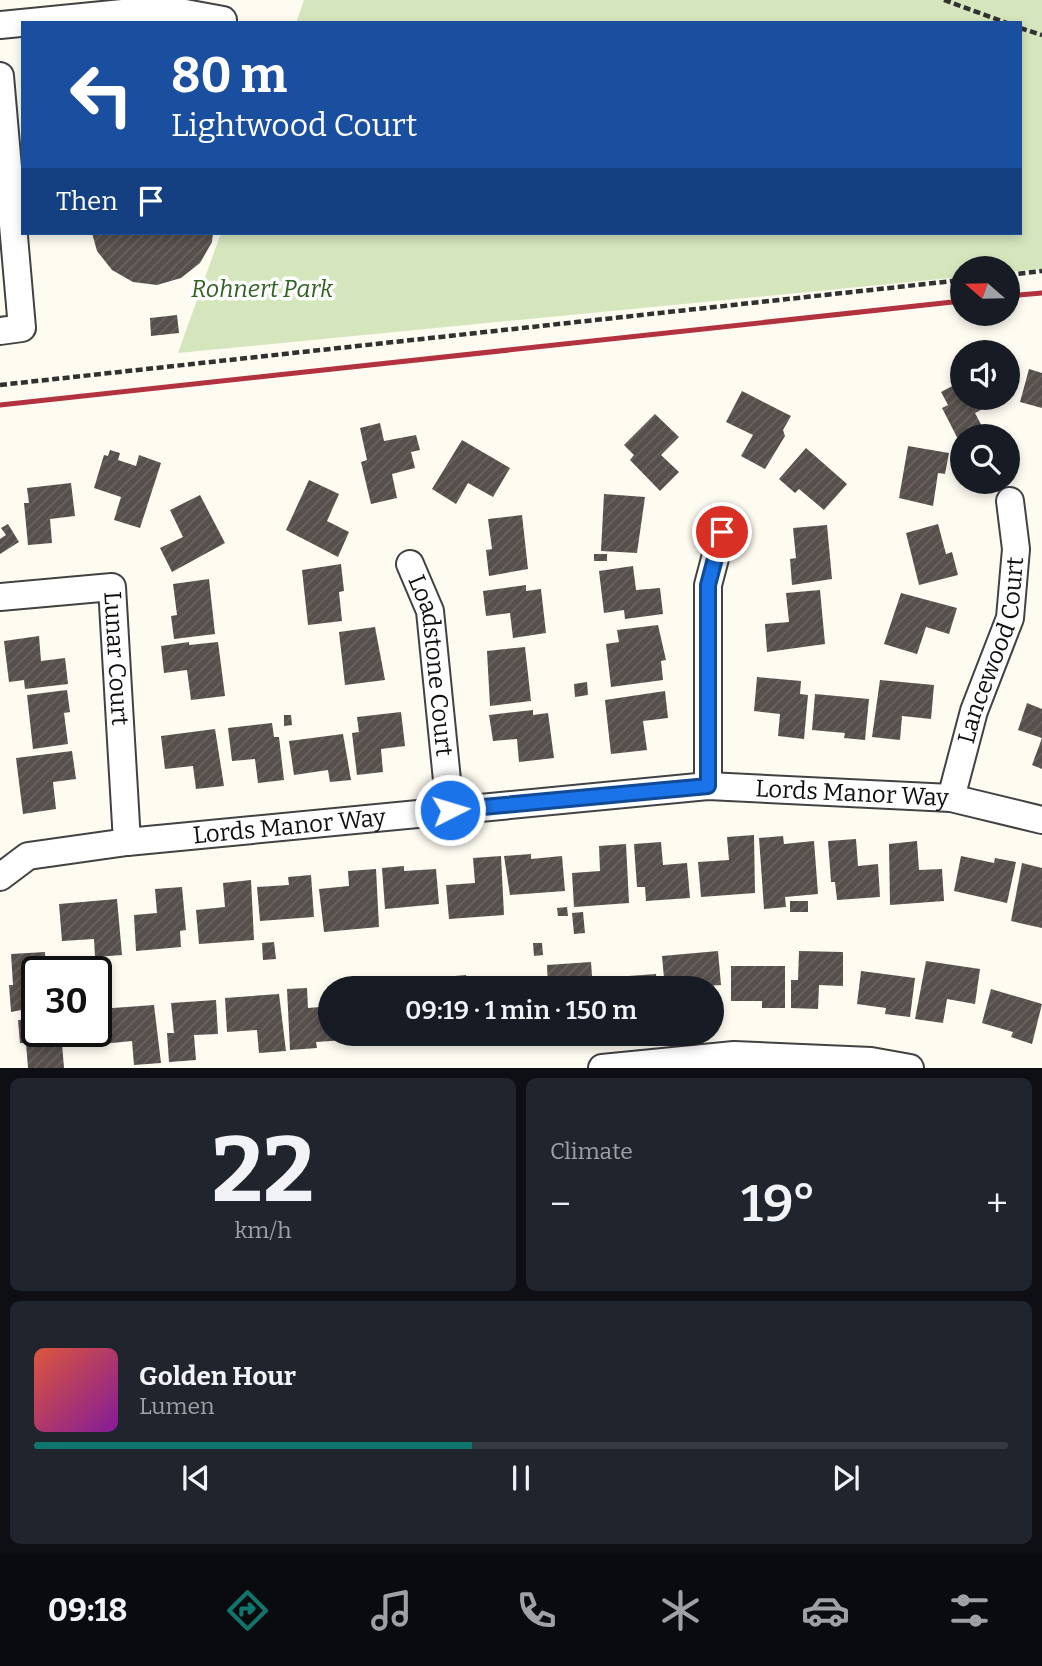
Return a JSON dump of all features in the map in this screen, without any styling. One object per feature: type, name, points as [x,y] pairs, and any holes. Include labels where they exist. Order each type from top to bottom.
[{"type":"street","points":[[41,21],[163,9],[223,20]]},
{"type":"street","points":[[0,25],[21,23]]},
{"type":"street","points":[[0,76],[11,329]]},
{"type":"street","name":"Lancewood Court","points":[[951,798],[974,711],[1010,618],[1016,549],[1010,500]]},
{"type":"street","points":[[708,786],[708,585],[722,532]]},
{"type":"street","name":"Loadstone Court","points":[[410,564],[430,611],[450,810]]},
{"type":"street","name":"Lunar Court","points":[[0,597],[112,587],[127,842]]},
{"type":"street","name":"Lords Manor Way","points":[[0,877],[27,856],[127,842],[708,786],[951,798],[1042,820]]},
{"type":"street","points":[[602,1068],[734,1055],[870,1061],[909,1068]]},
{"type":"path","points":[[944,0],[1002,21]]},
{"type":"path","points":[[1022,28],[1042,35]]},
{"type":"path","points":[[1020,274],[1042,271]]},
{"type":"path","points":[[0,385],[950,281]]},
{"type":"green space","name":"Rohnert Park","points":[[304,0],[1042,0],[1042,269],[1020,271],[1020,256],[950,256],[950,278],[178,353],[220,235],[1022,235],[1022,21],[297,21]]},
{"type":"building","points":[[93,235],[213,235],[212,242],[200,263],[181,278],[157,285],[133,282],[112,270],[97,251]]},
{"type":"building","points":[[177,315],[179,333],[151,336],[150,318]]},
{"type":"building","points":[[1029,369],[1042,373],[1042,408],[1020,402]]},
{"type":"building","points":[[950,387],[950,410],[981,410],[975,413],[981,424],[950,424],[942,408],[948,405],[941,392]]},
{"type":"building","points":[[742,391],[791,416],[783,430],[785,436],[765,469],[741,456],[753,435],[726,422]]},
{"type":"building","points":[[655,414],[679,437],[661,455],[679,472],[660,491],[630,460],[634,455],[624,445]]},
{"type":"building","points":[[380,423],[384,441],[416,435],[420,450],[411,452],[415,468],[392,474],[397,498],[371,504],[361,462],[367,460],[360,428]]},
{"type":"building","points":[[462,440],[510,468],[493,497],[468,483],[456,504],[432,489]]},
{"type":"building","points":[[908,446],[949,453],[945,474],[938,473],[933,506],[899,498]]},
{"type":"building","points":[[806,448],[847,484],[824,510],[799,489],[795,493],[779,479]]},
{"type":"building","points":[[110,450],[120,453],[118,460],[136,466],[139,455],[161,463],[140,528],[114,520],[121,497],[94,488],[104,455],[108,456]]},
{"type":"building","points":[[309,480],[339,494],[327,521],[349,532],[338,557],[286,530]]},
{"type":"building","points":[[71,483],[75,516],[50,519],[52,543],[28,545],[24,503],[29,503],[27,488]]},
{"type":"building","points":[[604,494],[645,497],[637,553],[601,551]]},
{"type":"building","points":[[200,495],[225,543],[172,572],[160,548],[183,537],[170,510]]},
{"type":"building","points":[[522,515],[528,569],[489,576],[486,550],[492,549],[488,519]]},
{"type":"building","points":[[8,524],[19,542],[0,554],[0,539],[6,535],[1,528]]},
{"type":"building","points":[[938,524],[946,554],[952,552],[958,575],[919,585],[906,533]]},
{"type":"building","points":[[827,525],[832,579],[792,585],[790,559],[796,558],[793,528]]},
{"type":"building","points":[[594,554],[607,554],[607,561],[594,561]]},
{"type":"building","points":[[341,564],[344,591],[339,592],[342,621],[308,625],[302,570]]},
{"type":"building","points":[[633,566],[636,590],[660,588],[663,614],[625,619],[624,610],[604,613],[599,571]]},
{"type":"building","points":[[209,579],[215,634],[174,639],[171,616],[177,615],[173,584]]},
{"type":"building","points":[[526,585],[526,591],[541,589],[546,633],[513,638],[510,613],[486,616],[483,591]]},
{"type":"building","points":[[820,590],[825,644],[767,652],[765,624],[789,622],[786,593]]},
{"type":"building","points":[[901,593],[957,608],[949,634],[926,627],[917,654],[884,644]]},
{"type":"building","points":[[658,625],[666,660],[661,661],[663,680],[611,687],[606,644],[619,642],[617,630]]},
{"type":"building","points":[[375,627],[385,680],[345,685],[339,632]]},
{"type":"building","points":[[39,636],[41,661],[65,658],[68,684],[25,689],[24,680],[9,682],[4,641]]},
{"type":"building","points":[[189,642],[189,645],[218,642],[225,696],[191,700],[187,670],[164,673],[161,646]]},
{"type":"building","points":[[525,647],[531,701],[490,706],[487,651]]},
{"type":"building","points":[[757,677],[801,681],[800,694],[808,695],[804,739],[778,736],[780,714],[754,711]]},
{"type":"building","points":[[880,680],[934,685],[931,719],[902,716],[900,740],[872,737]]},
{"type":"building","points":[[587,682],[588,695],[575,697],[574,684]]},
{"type":"building","points":[[67,690],[70,712],[64,713],[68,744],[33,749],[27,695]]},
{"type":"building","points":[[665,691],[668,718],[643,721],[647,750],[611,754],[605,700]]},
{"type":"building","points":[[815,694],[869,699],[865,740],[844,738],[845,733],[812,730]]},
{"type":"building","points":[[1027,703],[1042,709],[1042,738],[1018,730]]},
{"type":"building","points":[[533,710],[533,715],[548,713],[554,758],[519,762],[517,739],[493,741],[489,715]]},
{"type":"building","points":[[401,712],[405,746],[381,749],[383,772],[357,775],[352,733],[359,732],[357,717]]},
{"type":"building","points":[[284,715],[291,715],[292,725],[284,726]]},
{"type":"building","points":[[272,723],[274,737],[279,737],[284,780],[258,783],[255,759],[232,761],[228,728]]},
{"type":"building","points":[[215,729],[224,786],[196,789],[193,766],[165,769],[161,736]]},
{"type":"building","points":[[343,734],[351,780],[330,782],[328,770],[294,775],[289,741]]},
{"type":"building","points":[[1042,738],[1042,769],[1032,765]]},
{"type":"building","points":[[72,751],[76,779],[53,782],[56,809],[23,814],[16,758]]},
{"type":"building","points":[[754,835],[755,893],[701,897],[698,862],[729,860],[727,837]]},
{"type":"building","points":[[783,836],[784,844],[814,841],[818,894],[785,897],[786,907],[764,909],[759,838]]},
{"type":"building","points":[[856,839],[858,866],[878,864],[880,897],[837,900],[835,882],[831,882],[828,841]]},
{"type":"building","points":[[917,841],[919,870],[942,869],[944,901],[890,905],[889,844]]},
{"type":"building","points":[[661,842],[663,865],[687,863],[690,898],[646,901],[645,887],[637,887],[634,844]]},
{"type":"building","points":[[626,844],[629,903],[574,907],[572,873],[600,871],[599,846]]},
{"type":"building","points":[[531,854],[531,859],[562,856],[565,891],[510,895],[504,856]]},
{"type":"building","points":[[501,856],[504,915],[449,919],[446,885],[475,883],[473,858]]},
{"type":"building","points":[[961,856],[994,863],[995,858],[1016,862],[1007,903],[954,891]]},
{"type":"building","points":[[1022,863],[1042,868],[1042,928],[1011,921]]},
{"type":"building","points":[[404,866],[404,871],[436,869],[439,904],[385,909],[382,868]]},
{"type":"building","points":[[376,869],[379,927],[324,932],[319,889],[349,886],[348,871]]},
{"type":"building","points":[[311,875],[314,917],[260,921],[257,887],[289,885],[288,877]]},
{"type":"building","points":[[251,880],[254,940],[199,944],[196,910],[225,907],[223,883]]},
{"type":"building","points":[[182,887],[186,930],[180,931],[181,947],[136,951],[134,915],[157,913],[155,889]]},
{"type":"building","points":[[117,899],[122,955],[95,956],[94,939],[62,941],[59,904]]},
{"type":"building","points":[[790,901],[808,901],[808,912],[790,912]]},
{"type":"building","points":[[567,907],[568,916],[558,916],[557,908]]},
{"type":"building","points":[[583,912],[585,933],[574,934],[572,913]]},
{"type":"building","points":[[274,942],[276,959],[263,960],[262,943]]},
{"type":"building","points":[[533,943],[542,943],[543,955],[534,956]]},
{"type":"building","points":[[718,951],[720,976],[664,976],[662,956]]},
{"type":"building","points":[[799,951],[843,952],[843,986],[819,985],[818,1009],[791,1008],[791,980],[798,980]]},
{"type":"building","points":[[45,952],[45,956],[21,956],[21,1010],[11,1012],[9,985],[13,985],[11,954]]},
{"type":"building","points":[[926,961],[980,969],[975,1004],[947,999],[943,1023],[915,1019]]},
{"type":"building","points":[[591,962],[592,976],[547,976],[547,965]]},
{"type":"building","points":[[731,966],[785,966],[785,1008],[762,1008],[762,1001],[731,1001]]},
{"type":"building","points":[[861,971],[915,978],[910,1017],[885,1014],[886,1008],[857,1004]]},
{"type":"building","points":[[307,988],[308,1008],[318,1007],[317,1048],[290,1050],[287,989]]},
{"type":"building","points":[[991,989],[1042,1004],[1032,1044],[1011,1037],[1013,1032],[982,1023]]},
{"type":"building","points":[[279,994],[286,1051],[259,1053],[257,1030],[227,1032],[225,998]]},
{"type":"building","points":[[216,1000],[218,1034],[194,1035],[196,1060],[169,1062],[167,1033],[174,1033],[171,1003]]},
{"type":"building","points":[[154,1005],[161,1063],[134,1065],[132,1041],[112,1043],[112,1008]]},
{"type":"building","points":[[18,1020],[21,1020],[21,1043],[20,1043]]},
{"type":"building","points":[[26,1047],[62,1047],[64,1068],[28,1068]]},
{"type":"railway","points":[[1020,295],[1042,293]]},
{"type":"railway","points":[[0,405],[950,302]]},
{"type":"route","points":[[450,810],[708,786],[708,585],[722,532]]}]
